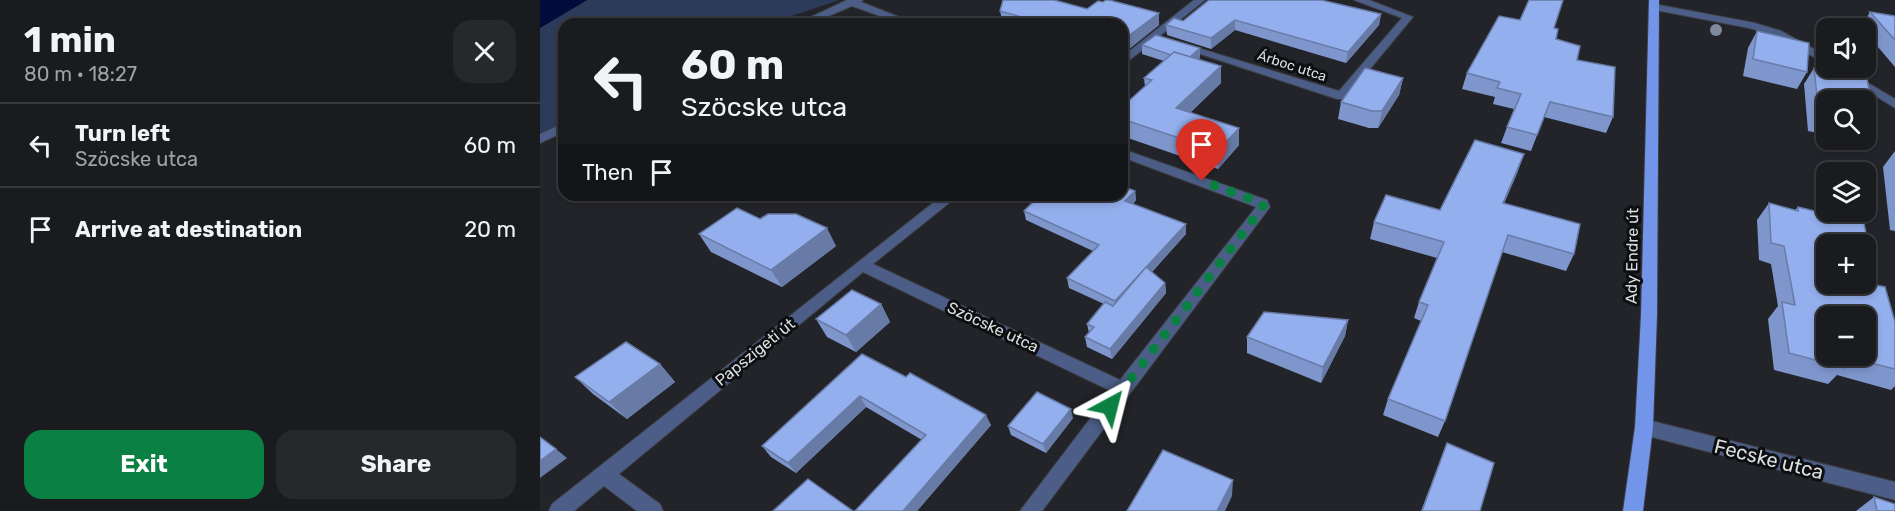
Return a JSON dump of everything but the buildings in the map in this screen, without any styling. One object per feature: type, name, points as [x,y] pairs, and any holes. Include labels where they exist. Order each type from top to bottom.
[{"type":"main road","name":"Ady Endre út","points":[[1633,511],[1644,427],[1649,315],[1654,3]]},
{"type":"street","points":[[1128,58],[1200,0]]},
{"type":"street","name":"Árboc utca","points":[[1154,38],[1341,96],[1408,17],[1359,0]]},
{"type":"street","points":[[815,18],[854,1],[897,18]]},
{"type":"street","points":[[1654,3],[1777,33],[1816,56]]},
{"type":"street","points":[[1852,78],[1895,104]]},
{"type":"street","points":[[540,139],[558,130]]},
{"type":"street","points":[[1029,511],[1263,207],[1262,203],[1128,155]]},
{"type":"street","name":"Papszigeti út","points":[[559,511],[944,201]]},
{"type":"street","name":"Szöcske utca","points":[[862,265],[1123,389]]},
{"type":"street","name":"Fecske utca","points":[[1644,427],[1895,490]]},
{"type":"street","points":[[605,475],[653,511]]},
{"type":"shaded area","points":[[540,0],[587,0],[540,28]]},
{"type":"shaded area","points":[[587,0],[839,0],[786,18],[558,18],[558,128],[540,137],[540,28]]},
{"type":"route","points":[[1110,406],[1263,207],[1262,203],[1202,181]]}]
